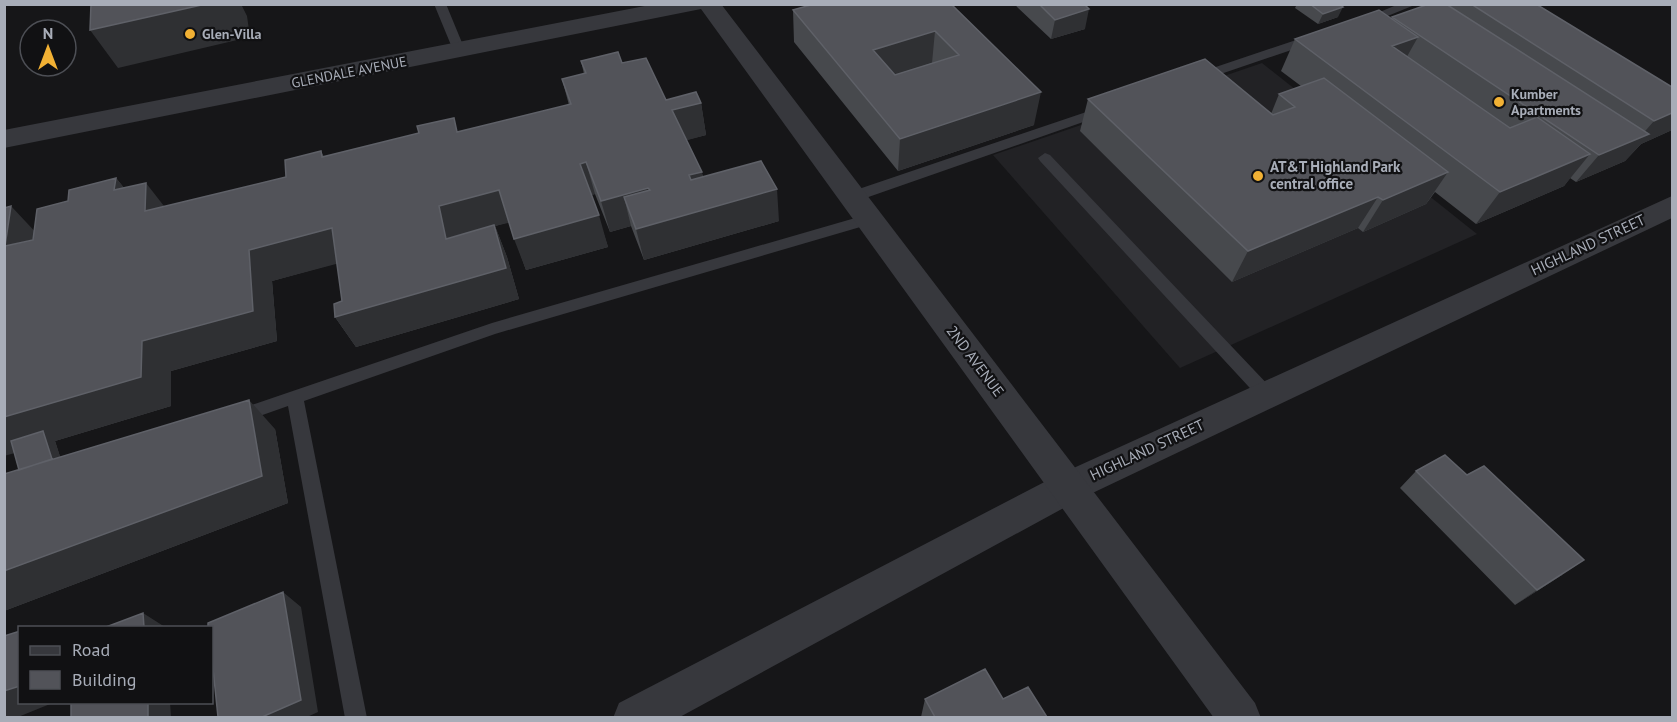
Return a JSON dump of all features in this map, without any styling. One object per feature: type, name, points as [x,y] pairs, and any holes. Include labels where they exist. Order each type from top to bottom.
[{"type":"street","name":"GLENDALE AVENUE","points":[[4,139],[694,4]]},
{"type":"street","name":"2ND AVENUE","points":[[709,4],[1240,717]]},
{"type":"street","name":"HIGHLAND STREET","points":[[634,717],[1069,487],[1672,206]]},
{"type":"lane","points":[[441,4],[459,50]]},
{"type":"lane","points":[[1355,24],[1411,4]]},
{"type":"lane","points":[[1188,81],[1322,35]]},
{"type":"lane","points":[[218,423],[492,329],[860,208],[1121,104]]},
{"type":"lane","points":[[1045,158],[1267,395]]},
{"type":"lane","points":[[295,398],[356,717]]},
{"type":"shaded area","points":[[1262,63],[1477,234],[1180,368],[993,155]]},
{"type":"building","points":[[91,4],[206,4],[90,30]]},
{"type":"building","points":[[814,4],[951,4],[1041,92],[900,139],[793,10]],"holes":[[[935,31],[959,55],[895,75],[873,50]]]},
{"type":"building","points":[[1039,4],[1084,4],[1089,9],[1055,20]]},
{"type":"building","points":[[1310,4],[1339,4],[1343,7],[1323,14]]},
{"type":"building","points":[[1429,4],[1446,4],[1649,134],[1599,155],[1392,17]]},
{"type":"building","points":[[1471,4],[1536,4],[1672,87],[1672,113],[1654,121]]},
{"type":"building","points":[[1379,10],[1418,37],[1392,46],[1510,128],[1537,117],[1590,154],[1500,192],[1295,39]]},
{"type":"building","points":[[618,52],[622,63],[646,58],[666,100],[696,92],[701,103],[672,110],[702,172],[689,175],[691,180],[761,161],[777,189],[636,229],[624,197],[650,190],[648,188],[601,201],[586,162],[580,164],[599,215],[514,239],[499,190],[439,206],[446,239],[494,225],[506,268],[335,317],[334,304],[342,301],[332,228],[249,250],[253,311],[142,341],[141,377],[4,417],[4,208],[11,206],[5,246],[33,240],[37,209],[68,201],[69,190],[116,178],[114,190],[146,183],[145,211],[286,177],[285,160],[321,151],[322,157],[419,133],[417,126],[454,118],[457,132],[571,104],[562,79],[586,73],[581,61]]},
{"type":"building","name":"AT&T Highland Park central office","points":[[1205,59],[1273,115],[1295,107],[1279,94],[1324,78],[1448,172],[1383,200],[1378,197],[1248,251],[1088,99]]},
{"type":"building","points":[[249,400],[262,476],[4,571],[4,474]]},
{"type":"building","points":[[43,431],[52,459],[19,470],[11,441]]},
{"type":"building","points":[[1445,455],[1467,475],[1484,466],[1584,560],[1537,590],[1416,471]]},
{"type":"building","points":[[283,592],[301,700],[262,717],[218,717],[213,669],[213,626],[208,626],[208,623]]},
{"type":"building","points":[[143,613],[144,626],[109,626]]},
{"type":"building","points":[[18,632],[18,687],[4,691],[4,636]]},
{"type":"building","points":[[985,669],[1003,699],[1028,687],[1047,717],[935,717],[925,699]]},
{"type":"building","points":[[71,704],[148,704],[148,717],[71,717]]},
{"type":"place","name":"Glen-Villa","points":[[190,34]]},
{"type":"place","name":"Kumber Apartments","points":[[1499,102]]},
{"type":"place","name":"AT&T Highland Park central office","points":[[1258,176]]}]
